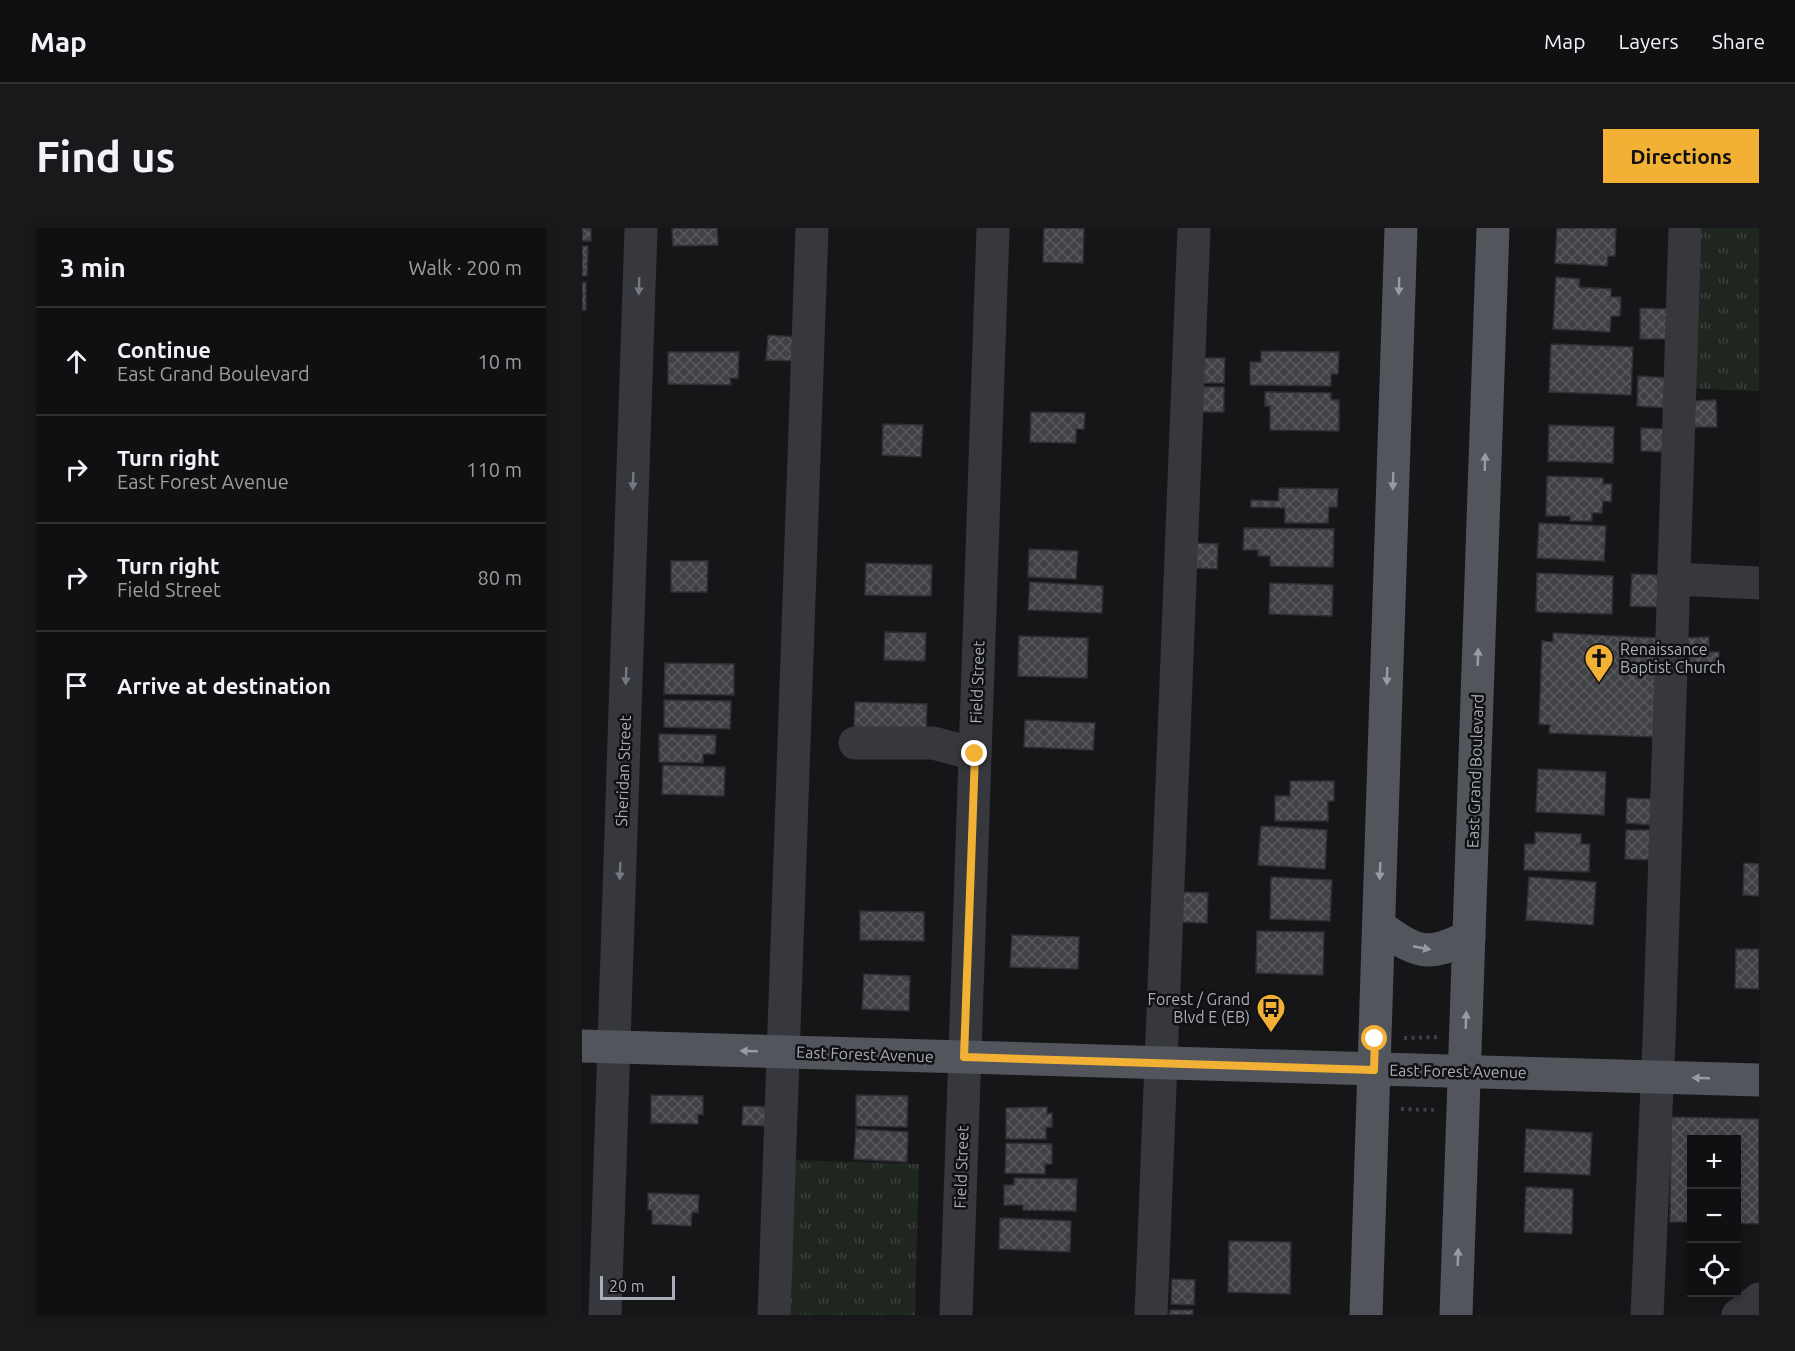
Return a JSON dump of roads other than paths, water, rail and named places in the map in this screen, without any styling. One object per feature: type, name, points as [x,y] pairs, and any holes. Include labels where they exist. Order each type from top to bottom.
[{"type":"main road","points":[[1366,1315],[1401,228]]},
{"type":"main road","name":"East Grand Boulevard","points":[[1456,1315],[1493,228]]},
{"type":"main road","points":[[1379,926],[1404,944],[1427,951],[1449,947],[1469,936]]},
{"type":"main road","name":"East Forest Avenue","points":[[598,1046],[1759,1080]]},
{"type":"street","name":"Sheridan Street","points":[[605,1315],[598,1046],[641,228]]},
{"type":"street","points":[[774,1315],[812,228]]},
{"type":"street","name":"Field Street","points":[[956,1315],[993,228]]},
{"type":"street","points":[[1151,1315],[1194,228]]},
{"type":"street","points":[[1647,1315],[1658,1077],[1685,228]]},
{"type":"street","points":[[1674,579],[1759,584]]},
{"type":"street","points":[[855,742],[933,743],[975,754]]},
{"type":"street","points":[[1738,1315],[1759,1299]]},
{"type":"place","name":"Renaissance Baptist Church","points":[[1599,684]]},
{"type":"place","name":"Forest / Grand Blvd E (EB)","points":[[1271,1034]]}]
